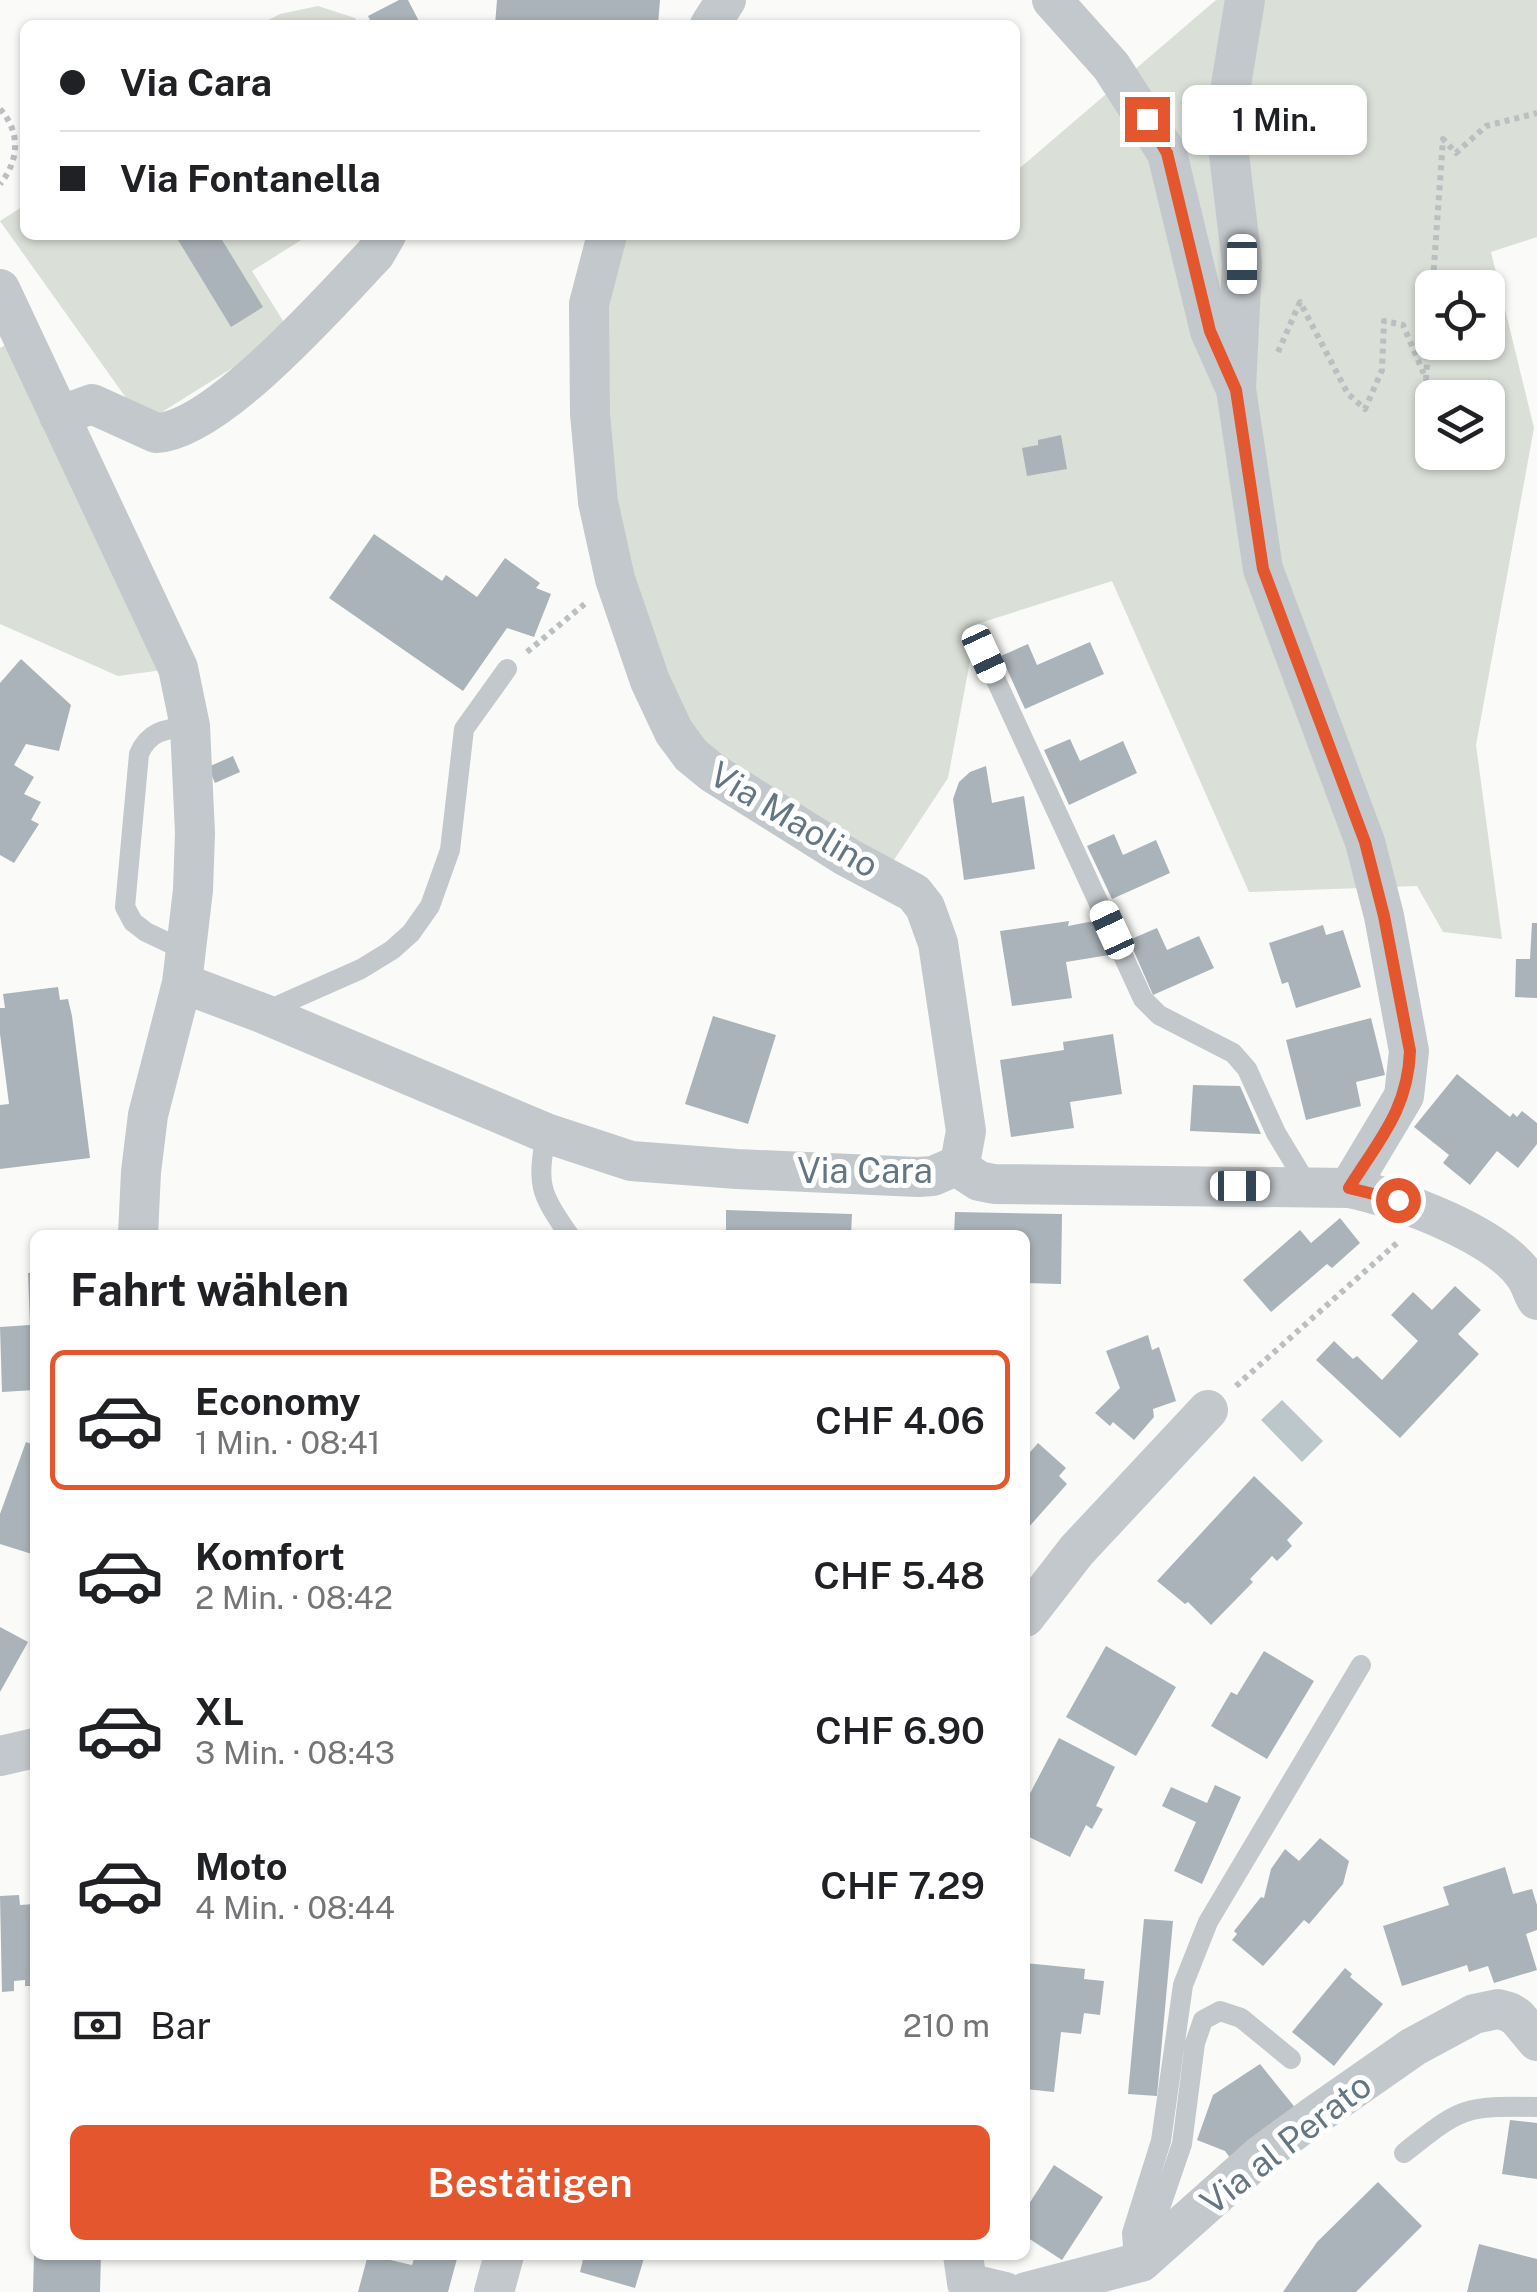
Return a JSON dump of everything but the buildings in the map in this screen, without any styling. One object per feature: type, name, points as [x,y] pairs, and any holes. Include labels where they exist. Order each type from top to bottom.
[{"type":"street","points":[[1052,0],[1111,66],[1167,153],[1210,331],[1236,390]]},
{"type":"street","points":[[1245,0],[1228,104],[1227,138],[1242,264],[1236,390],[1263,569],[1365,842],[1410,1051],[1404,1096],[1349,1188]]},
{"type":"street","points":[[58,416],[92,404],[156,433],[191,422],[271,363],[375,254],[383,240]]},
{"type":"street","name":"Via Maolino","points":[[606,240],[589,304],[590,414],[598,502],[614,579],[650,681],[674,732],[691,755],[713,774],[914,894],[925,907],[938,943],[966,1131],[956,1166]]},
{"type":"street","points":[[0,288],[178,668],[190,726],[195,833],[184,967],[148,1115],[140,1172],[138,1230]]},
{"type":"street","name":"Via Cara","points":[[184,967],[262,1013],[546,1134],[631,1161],[918,1177],[934,1176],[956,1166],[978,1180],[994,1184],[1349,1188],[1398,1200],[1487,1244],[1533,1285]]},
{"type":"street","points":[[1030,1610],[1078,1550],[1208,1410]]},
{"type":"street","points":[[0,1756],[30,1749]]},
{"type":"street","name":"Via al Perato","points":[[1026,2292],[1141,2277],[1262,2155],[1413,2048],[1474,2014],[1498,2009],[1517,2017],[1537,2042]]},
{"type":"street","points":[[494,2292],[503,2260]]},
{"type":"street","points":[[966,2276],[1005,2292]]},
{"type":"lane","points":[[984,654],[1143,999],[1159,1014],[1233,1054],[1247,1070],[1276,1133],[1308,1186]]},
{"type":"lane","points":[[262,1013],[362,969],[411,932],[430,906],[450,850],[464,730],[507,669]]},
{"type":"lane","points":[[184,967],[134,922],[124,899],[139,754],[148,738],[157,732],[190,726]]},
{"type":"lane","points":[[546,1134],[540,1169],[543,1196],[565,1230]]},
{"type":"lane","points":[[1141,2277],[1132,2233],[1161,2141],[1178,2005],[1191,1960],[1208,1922],[1361,1665]]},
{"type":"lane","points":[[1141,2277],[1178,2158],[1195,2042],[1203,2020],[1220,2011],[1242,2018],[1291,2059]]},
{"type":"lane","points":[[1404,2153],[1451,2115],[1480,2106],[1537,2107]]},
{"type":"path","points":[[0,110],[12,125],[16,152],[8,175],[0,184]]},
{"type":"path","points":[[1236,390],[1266,380],[1300,302],[1348,394],[1365,409],[1382,370],[1384,320],[1403,325],[1426,379],[1443,139],[1456,153],[1486,126],[1537,113]]},
{"type":"path","points":[[507,669],[614,579]]},
{"type":"path","points":[[1208,1410],[1430,1214]]},
{"type":"shaded area","points":[[1216,0],[1537,0],[1537,237],[1491,252],[1495,270],[1415,270],[1415,360],[1505,360],[1505,309],[1534,428],[1476,745],[1502,939],[1443,932],[1417,886],[1249,892],[1112,581],[977,624],[948,778],[884,875],[713,773],[629,623],[589,304],[606,240],[1020,240],[1020,168]]},
{"type":"shaded area","points":[[318,6],[356,20],[269,20]]},
{"type":"shaded area","points":[[20,208],[20,240],[301,240],[252,271],[290,332],[154,417],[129,402],[0,221]]},
{"type":"shaded area","points":[[22,336],[178,668],[118,676],[0,624],[0,348]]},
{"type":"shaded area","points":[[1282,1400],[1323,1441],[1302,1462],[1261,1420]]},
{"type":"route","points":[[1147,119],[1167,153],[1210,331],[1236,390],[1263,569],[1365,842],[1384,916],[1410,1051],[1409,1070],[1396,1115],[1349,1188],[1398,1200]]}]
